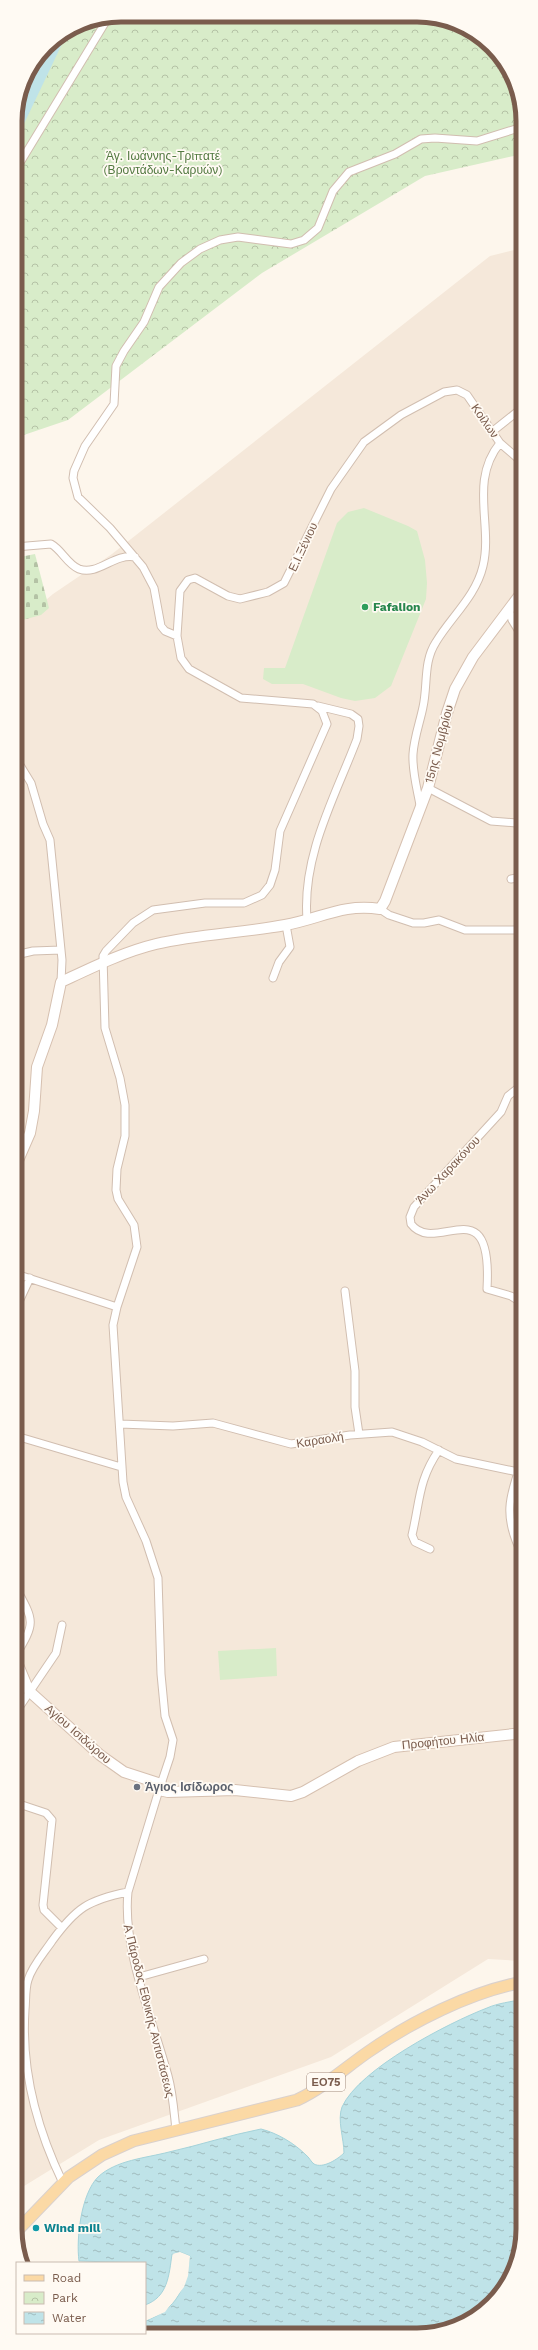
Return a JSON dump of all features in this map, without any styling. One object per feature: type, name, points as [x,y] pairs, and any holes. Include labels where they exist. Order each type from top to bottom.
[{"type":"main road","name":"15ης Νομβρίου","points":[[380,909],[385,901],[420,805],[428,788],[447,713],[455,689],[473,657],[516,599]]},
{"type":"main road","points":[[22,1151],[30,1133],[34,1111],[37,1067],[52,1025],[61,982],[102,962],[156,944],[286,925],[346,908],[370,907],[380,909]]},
{"type":"main road","name":"Αγίου Ισιδώρου","points":[[22,1674],[29,1691],[119,1769],[160,1787]]},
{"type":"main road","name":"Προφήτου Ηλία","points":[[160,1787],[174,1793],[240,1790],[291,1796],[303,1792],[358,1761],[394,1747],[516,1733]]},
{"type":"main road","name":"ΕΟ75","points":[[22,2226],[62,2184],[86,2164],[133,2141],[297,2100],[320,2087],[369,2051],[418,2022],[465,2000],[497,1988],[516,1984]]},
{"type":"main road","name":"ΕΟ75","points":[[116,2150],[134,2148],[300,2105],[320,2095],[373,2057],[419,2029],[467,2006],[498,1994],[516,1990]]},
{"type":"street","points":[[22,159],[105,24]]},
{"type":"street","points":[[177,636],[163,629],[154,588],[146,571],[136,557],[110,528],[78,497],[74,483],[74,471],[85,446],[114,404],[114,374],[118,362],[144,322],[154,294],[172,270],[200,249],[229,237],[254,238],[278,244],[292,244],[304,240],[318,228],[333,191],[349,172],[395,154],[421,139],[439,138],[477,141],[516,129]]},
{"type":"street","name":"Ε.Ι.Ξένιου","points":[[307,919],[307,884],[311,859],[357,739],[359,726],[358,719],[350,714],[301,702],[248,700],[238,697],[189,669],[181,658],[177,636],[180,591],[188,580],[200,580],[228,596],[240,599],[260,595],[279,587],[288,578],[331,489],[364,442],[401,415],[444,392],[457,390],[467,395]]},
{"type":"street","name":"Κοίλων","points":[[467,395],[500,443],[516,457]]},
{"type":"street","points":[[493,431],[516,413]]},
{"type":"street","points":[[420,805],[413,753],[423,706],[427,665],[435,643],[470,595],[479,578],[485,554],[483,522],[486,474],[492,453],[500,443]]},
{"type":"street","points":[[22,546],[50,544],[74,566],[84,570],[94,569],[124,556],[136,557]]},
{"type":"street","points":[[509,608],[512,620],[516,626]]},
{"type":"street","points":[[102,962],[109,947],[133,923],[153,910],[205,903],[244,903],[262,895],[270,885],[275,870],[280,831],[324,734],[326,720],[318,706]]},
{"type":"street","points":[[22,768],[31,783],[43,824],[50,840],[61,950],[61,982]]},
{"type":"street","points":[[428,788],[491,821],[516,823]]},
{"type":"street","points":[[510,879],[516,878]]},
{"type":"street","points":[[380,909],[389,915],[413,923],[428,923],[439,920],[465,930],[516,930]]},
{"type":"street","points":[[273,978],[279,962],[290,947],[286,925]]},
{"type":"street","points":[[22,954],[33,951],[61,950]]},
{"type":"street","name":"Α Πάροδος Εθνικής Αντιστάσεως","points":[[102,962],[105,1028],[120,1078],[124,1105],[125,1136],[117,1169],[116,1190],[118,1199],[134,1225],[137,1247],[117,1307],[113,1325],[120,1424],[121,1467],[126,1497],[146,1541],[158,1578],[162,1681],[165,1716],[173,1740],[170,1757],[128,1892],[126,1920],[139,1977],[169,2081],[176,2130]]},
{"type":"street","name":"Άνω Χαρακόνου","points":[[516,1090],[508,1096],[500,1112],[414,1207],[410,1221],[413,1226],[428,1232],[462,1228],[476,1233],[482,1240],[486,1253],[486,1289],[511,1296],[516,1299]]},
{"type":"street","points":[[22,1276],[117,1307]]},
{"type":"street","points":[[22,1295],[30,1278]]},
{"type":"street","points":[[346,1291],[355,1371],[355,1406],[359,1434]]},
{"type":"street","name":"Καραολή","points":[[120,1424],[172,1426],[213,1423],[291,1444],[359,1434],[398,1433],[439,1450],[456,1459],[516,1471]]},
{"type":"street","points":[[22,1438],[121,1467]]},
{"type":"street","points":[[430,1549],[415,1542],[412,1535],[421,1484],[428,1466],[439,1450]]},
{"type":"street","points":[[516,1485],[510,1505],[509,1520],[516,1543]]},
{"type":"street","points":[[22,1599],[30,1614],[31,1626],[22,1643]]},
{"type":"street","points":[[22,1702],[56,1653],[62,1625]]},
{"type":"street","points":[[22,1805],[46,1813],[52,1820],[43,1905],[44,1910],[62,1928]]},
{"type":"street","points":[[62,2184],[52,2162],[31,2094],[25,2066],[23,2038],[27,1982],[33,1968],[62,1928],[84,1905],[98,1899],[128,1892]]},
{"type":"street","points":[[139,1977],[204,1959]]},
{"type":"shaded area","points":[[516,250],[516,1961],[488,1959],[331,2057],[99,2140],[22,2187],[22,620],[53,594],[112,554],[490,256]]},
{"type":"green space","name":"Άγ. Ιωάννης-Τριπατέ (Βροντάδων-Καρυών)","points":[[114,22],[424,22],[449,27],[467,35],[477,42],[496,61],[506,77],[514,102],[516,121],[516,155],[425,176],[262,273],[68,420],[22,436],[22,114],[25,95],[35,71],[51,51],[71,35],[89,27]]},
{"type":"green space","name":"Fafalion","points":[[364,508],[417,531],[425,560],[427,583],[426,599],[391,686],[375,698],[355,701],[341,698],[303,684],[272,684],[263,679],[264,668],[285,668],[337,523],[348,512]]},
{"type":"green space","points":[[35,554],[49,608],[41,615],[22,620],[22,557]]},
{"type":"green space","points":[[276,1648],[277,1676],[220,1680],[218,1651]]},
{"type":"water","points":[[516,2001],[516,2236],[511,2261],[503,2279],[496,2289],[477,2308],[461,2318],[443,2325],[417,2328],[146,2328],[146,2321],[165,2310],[178,2296],[186,2278],[190,2256],[180,2252],[172,2254],[170,2270],[163,2291],[153,2301],[146,2304],[146,2262],[79,2261],[79,2229],[87,2194],[98,2177],[105,2171],[132,2160],[261,2129],[273,2133],[291,2143],[314,2164],[322,2165],[330,2163],[344,2153],[340,2124],[342,2107],[352,2092],[366,2078],[385,2063],[428,2036],[470,2015],[491,2006]]},
{"type":"pier","points":[[180,2252],[190,2256],[188,2276],[184,2287],[165,2312],[146,2321],[146,2319],[164,2310],[182,2286],[188,2258],[180,2254],[172,2254]]},
{"type":"waterway","points":[[23,107],[48,55]]},
{"type":"place","name":"Fafalion","points":[[365,607]]},
{"type":"place","name":"Άγιος Ισίδωρος","points":[[137,1787]]},
{"type":"place","name":"Wind mill","points":[[36,2228]]}]
